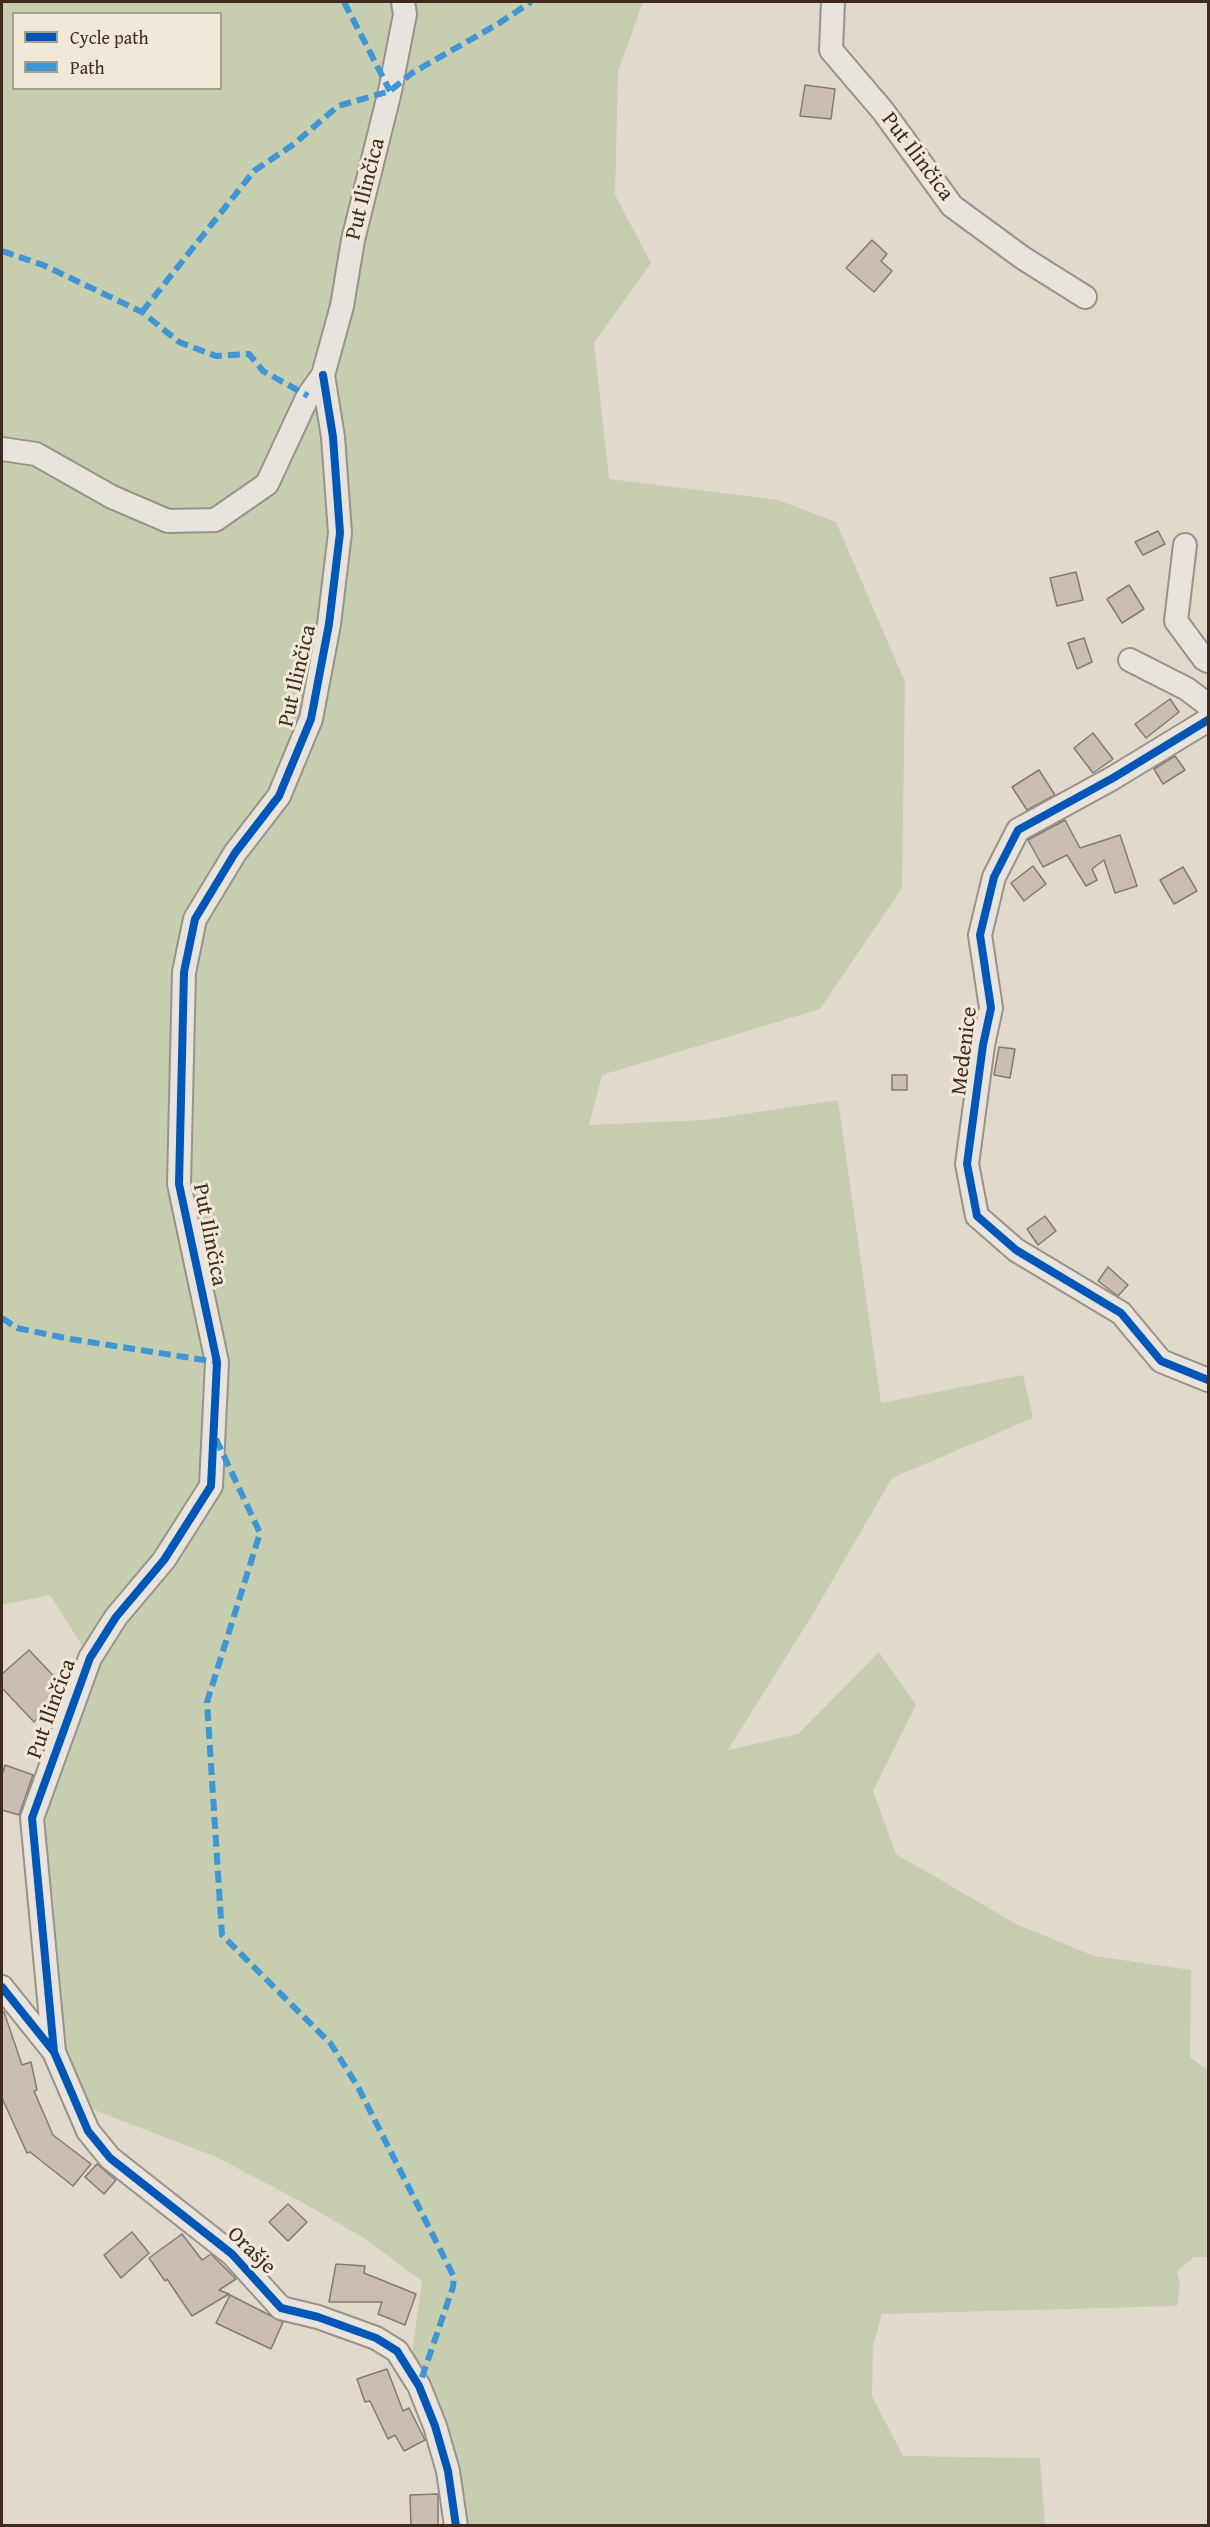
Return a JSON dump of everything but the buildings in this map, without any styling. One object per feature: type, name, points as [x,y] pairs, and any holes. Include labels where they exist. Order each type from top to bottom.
[{"type":"street","name":"Put Ilinčica","points":[[2,449],[36,454],[112,497],[168,522],[215,520],[267,484],[308,396],[323,375],[342,306],[353,240],[390,91],[405,14],[403,2]]},
{"type":"street","name":"Put Ilinčica","points":[[833,2],[831,50],[883,111],[952,206],[1023,258],[1085,297]]},
{"type":"street","name":"Put Ilinčica","points":[[54,2052],[32,1818],[90,1658],[116,1617],[164,1560],[211,1486],[217,1362],[179,1184],[184,972],[195,919],[235,853],[279,796],[312,719],[329,624],[340,533],[333,437],[323,375]]},
{"type":"street","points":[[1185,545],[1176,621],[1204,659],[1209,661]]},
{"type":"street","points":[[1130,660],[1187,689],[1209,705]]},
{"type":"street","name":"Medenice","points":[[1209,720],[1113,778],[1017,830],[994,877],[980,935],[990,1008],[968,1164],[977,1216],[1016,1250],[1121,1313],[1161,1360],[1209,1380]]},
{"type":"street","name":"Orašje","points":[[2,1987],[54,2052],[88,2131],[110,2158],[232,2254],[281,2308],[318,2317],[375,2338],[398,2351],[419,2386],[435,2426],[448,2471],[456,2526]]},
{"type":"green space","points":[[2,2],[643,2],[618,71],[615,195],[651,263],[594,343],[609,479],[778,500],[836,522],[905,682],[902,888],[820,1009],[602,1075],[589,1125],[705,1120],[838,1100],[881,1403],[1023,1375],[1033,1418],[892,1478],[813,1614],[728,1750],[798,1734],[879,1652],[916,1705],[873,1791],[896,1854],[1018,1925],[1094,1956],[1191,1970],[1190,2057],[1208,2070],[1208,2257],[1194,2257],[1177,2271],[1180,2286],[1177,2306],[882,2314],[873,2346],[872,2396],[903,2456],[1040,2458],[1045,2525],[447,2525],[434,2432],[407,2389],[422,2281],[364,2238],[214,2156],[99,2112],[73,2099],[61,2049],[53,1897],[32,1818],[90,1658],[50,1595],[2,1605]]},
{"type":"marked path","points":[[344,2],[390,91]]},
{"type":"marked path","points":[[142,312],[254,171],[294,144],[338,106],[390,91],[412,73],[498,24],[531,2]]},
{"type":"marked path","points":[[2,251],[43,265],[142,312],[179,342],[216,356],[249,354],[263,371],[308,396]]},
{"type":"marked path","points":[[2,1318],[17,1328],[70,1339],[217,1362]]},
{"type":"marked path","points":[[216,1439],[260,1533],[207,1702],[222,1935],[331,2044],[358,2087],[454,2277],[453,2287],[419,2386]]},
{"type":"cycle path","points":[[54,2052],[32,1818],[90,1658],[116,1617],[164,1560],[211,1486],[217,1362],[179,1184],[184,972],[195,919],[235,853],[279,796],[311,719],[329,624],[340,533],[333,437],[323,375]]},
{"type":"cycle path","points":[[1208,720],[1113,778],[1018,830],[994,877],[980,935],[991,1008],[983,1045],[967,1164],[977,1216],[1016,1250],[1121,1313],[1161,1361],[1208,1380]]},
{"type":"cycle path","points":[[2,1987],[54,2052],[88,2131],[110,2158],[232,2254],[281,2308],[318,2317],[376,2338],[397,2351],[419,2386],[435,2426],[448,2471],[456,2526]]}]
